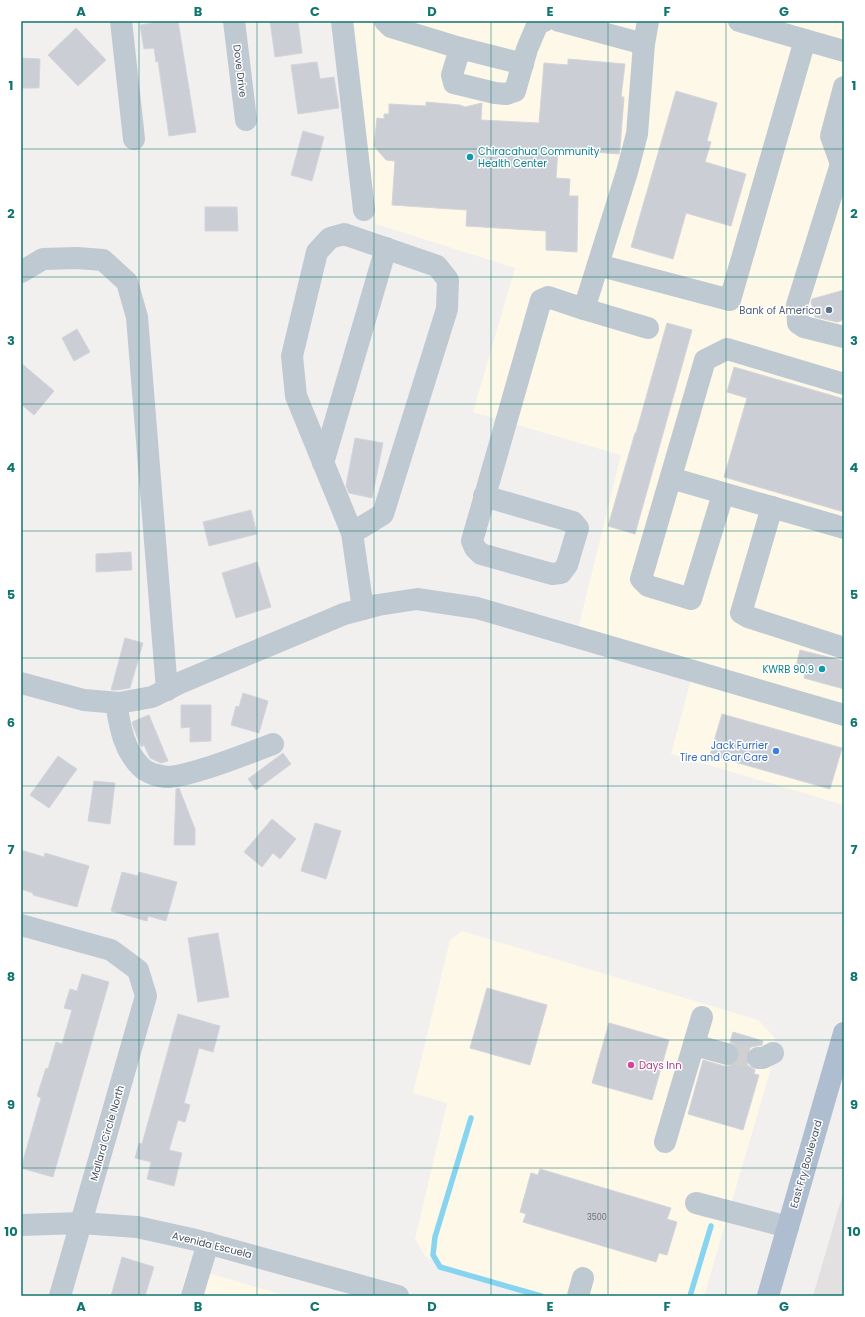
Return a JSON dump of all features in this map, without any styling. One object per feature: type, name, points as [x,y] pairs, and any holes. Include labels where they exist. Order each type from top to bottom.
[{"type":"main road","name":"East Fry Boulevard","points":[[768,1296],[844,1033]]},
{"type":"street","points":[[121,21],[134,139]]},
{"type":"street","name":"Dove Drive","points":[[234,21],[246,120]]},
{"type":"street","points":[[342,21],[364,210]]},
{"type":"street","points":[[386,21],[391,27],[460,48],[523,64]]},
{"type":"street","points":[[584,309],[627,172],[637,134],[644,44],[648,21]]},
{"type":"street","points":[[739,21],[844,51]]},
{"type":"street","points":[[460,48],[452,75],[454,83],[495,93],[506,94],[515,92],[527,50],[543,22],[644,44]]},
{"type":"street","points":[[598,265],[730,300],[805,40]]},
{"type":"street","points":[[844,86],[831,136],[843,163],[797,305],[798,323],[804,327],[844,337]]},
{"type":"street","points":[[352,533],[383,514],[447,309],[448,280],[437,266],[344,234],[330,238],[317,252],[292,356],[296,396],[352,533],[363,609]]},
{"type":"street","points":[[323,463],[386,248]]},
{"type":"street","points":[[21,272],[43,259],[77,258],[103,260],[127,282],[137,317],[167,690]]},
{"type":"street","points":[[484,496],[572,522],[578,528],[567,565],[561,573],[552,574],[482,554],[475,548],[472,542],[484,496],[541,300],[548,297],[648,328]]},
{"type":"street","points":[[722,494],[691,599],[648,586],[641,579],[706,360],[727,349],[844,384]]},
{"type":"street","points":[[671,478],[722,494],[844,528]]},
{"type":"street","points":[[772,507],[741,613],[748,618],[844,648]]},
{"type":"street","points":[[21,683],[84,700],[116,703],[152,696],[344,614],[417,599],[477,608],[844,715]]},
{"type":"street","points":[[116,703],[121,733],[127,747],[134,759],[142,768],[154,774],[168,777],[188,774],[240,757],[273,744]]},
{"type":"street","name":"Mallard Circle North","points":[[21,925],[110,950],[138,970],[146,996],[60,1296]]},
{"type":"street","points":[[665,1142],[702,1017]]},
{"type":"street","points":[[694,1045],[727,1054]]},
{"type":"street","points":[[696,1203],[788,1227]]},
{"type":"street","name":"Avenida Escuela","points":[[21,1225],[81,1223],[137,1227],[208,1244],[398,1296]]},
{"type":"street","points":[[192,1296],[208,1244]]},
{"type":"shaded area","points":[[354,21],[844,21],[844,805],[671,754],[692,676],[575,641],[621,455],[473,412],[515,268],[376,224]]},
{"type":"shaded area","points":[[462,931],[758,1020],[775,1038],[773,1062],[704,1296],[550,1296],[451,1269],[425,1256],[415,1239],[447,1103],[413,1093],[450,940]]},
{"type":"shaded area","points":[[844,1190],[844,1296],[813,1296]]},
{"type":"shaded area","points":[[188,1267],[287,1296],[180,1296]]},
{"type":"building","points":[[153,21],[178,21],[196,132],[169,136],[158,61],[156,62],[154,48],[144,49],[140,25],[153,23]]},
{"type":"building","points":[[270,21],[298,21],[302,53],[275,57]]},
{"type":"building","points":[[76,28],[106,60],[78,86],[48,55]]},
{"type":"building","points":[[21,58],[40,59],[39,88],[21,88]]},
{"type":"building","name":"Chiracahua Community Health Center","points":[[568,59],[625,64],[621,97],[624,97],[619,154],[558,149],[556,178],[570,179],[569,196],[578,196],[577,252],[546,250],[546,231],[466,226],[467,210],[392,205],[395,161],[386,160],[374,146],[377,118],[384,119],[384,114],[389,114],[389,104],[426,106],[426,102],[460,105],[465,107],[482,103],[481,120],[539,123],[544,63],[568,65]]},
{"type":"building","points":[[317,62],[320,79],[334,77],[339,108],[298,114],[291,65]]},
{"type":"building","points":[[676,91],[717,103],[707,141],[711,142],[705,162],[746,174],[731,226],[686,213],[673,259],[631,247]]},
{"type":"building","points":[[303,131],[324,137],[312,181],[291,175]]},
{"type":"building","points":[[205,207],[237,207],[238,231],[205,231]]},
{"type":"building","name":"Bank of America","points":[[844,290],[844,320],[837,322],[815,317],[811,302],[812,299]]},
{"type":"building","points":[[667,323],[692,330],[635,534],[608,526]]},
{"type":"building","points":[[77,329],[90,352],[74,361],[62,338]]},
{"type":"building","points":[[21,363],[54,391],[34,415],[21,404]]},
{"type":"building","points":[[734,367],[844,399],[844,512],[724,477],[747,398],[727,392]]},
{"type":"building","points":[[355,438],[383,443],[372,498],[349,493],[346,486]]},
{"type":"building","points":[[251,510],[257,534],[209,546],[203,522]]},
{"type":"building","points":[[131,552],[132,570],[96,572],[96,554]]},
{"type":"building","points":[[257,562],[271,607],[236,618],[222,573]]},
{"type":"building","points":[[125,638],[143,643],[130,688],[111,690]]},
{"type":"building","name":"KWRB 90.9","points":[[800,650],[844,661],[844,689],[804,678],[806,670],[796,667]]},
{"type":"building","points":[[243,693],[268,701],[259,733],[231,725],[236,706],[239,707]]},
{"type":"building","points":[[181,705],[211,705],[211,741],[190,742],[190,727],[181,728]]},
{"type":"building","name":"Jack Furrier Tire and Car Care","points":[[722,714],[842,748],[830,789],[710,755]]},
{"type":"building","points":[[149,715],[168,761],[161,763],[150,758],[144,745],[141,747],[132,722]]},
{"type":"building","points":[[283,753],[291,764],[256,790],[248,779]]},
{"type":"building","points":[[58,756],[77,769],[49,808],[30,795]]},
{"type":"building","points":[[94,781],[115,783],[110,824],[88,821]]},
{"type":"building","points":[[179,788],[195,829],[195,845],[174,845],[176,789]]},
{"type":"building","points":[[272,819],[296,839],[280,859],[273,853],[262,867],[244,852]]},
{"type":"building","points":[[315,823],[341,831],[326,879],[301,871]]},
{"type":"building","points":[[21,850],[44,857],[45,853],[89,866],[77,907],[33,895],[33,893],[21,889]]},
{"type":"building","points":[[122,872],[138,876],[139,872],[177,882],[166,921],[148,916],[147,921],[111,911]]},
{"type":"building","points":[[218,933],[229,997],[198,1002],[188,938]]},
{"type":"building","points":[[82,974],[109,982],[53,1177],[21,1168],[41,1098],[37,1096],[46,1068],[48,1069],[56,1042],[62,1044],[72,1010],[64,1008],[70,989],[77,991]]},
{"type":"building","points":[[487,988],[547,1005],[530,1065],[470,1048]]},
{"type":"building","points":[[178,1014],[220,1026],[213,1052],[199,1048],[184,1103],[190,1105],[185,1122],[178,1120],[169,1150],[182,1153],[174,1186],[147,1179],[151,1162],[135,1158],[139,1143],[142,1144]]},
{"type":"building","points":[[609,1023],[669,1040],[652,1100],[592,1083]]},
{"type":"building","points":[[733,1032],[763,1041],[762,1045],[751,1047],[747,1052],[747,1065],[755,1070],[754,1074],[759,1075],[743,1130],[688,1114],[703,1060],[724,1066],[730,1066],[739,1058],[739,1050],[736,1045],[730,1042]]},
{"type":"building","points":[[540,1169],[671,1208],[667,1219],[677,1222],[667,1255],[659,1253],[656,1262],[523,1222],[526,1214],[520,1212],[531,1173],[538,1175]]},
{"type":"building","points":[[122,1257],[154,1267],[145,1296],[111,1296]]},
{"type":"waterway","points":[[471,1118],[435,1237],[433,1255],[440,1267],[541,1296]]},
{"type":"waterway","points":[[690,1296],[711,1226]]},
{"type":"tunnel","points":[[727,1054],[758,1058]]},
{"type":"place","name":"Chiracahua Community Health Center","points":[[470,157]]},
{"type":"place","name":"Bank of America","points":[[829,310]]},
{"type":"place","name":"KWRB 90.9","points":[[822,669]]},
{"type":"place","name":"Jack Furrier Tire and Car Care","points":[[776,751]]},
{"type":"place","name":"Days Inn","points":[[631,1065]]}]
